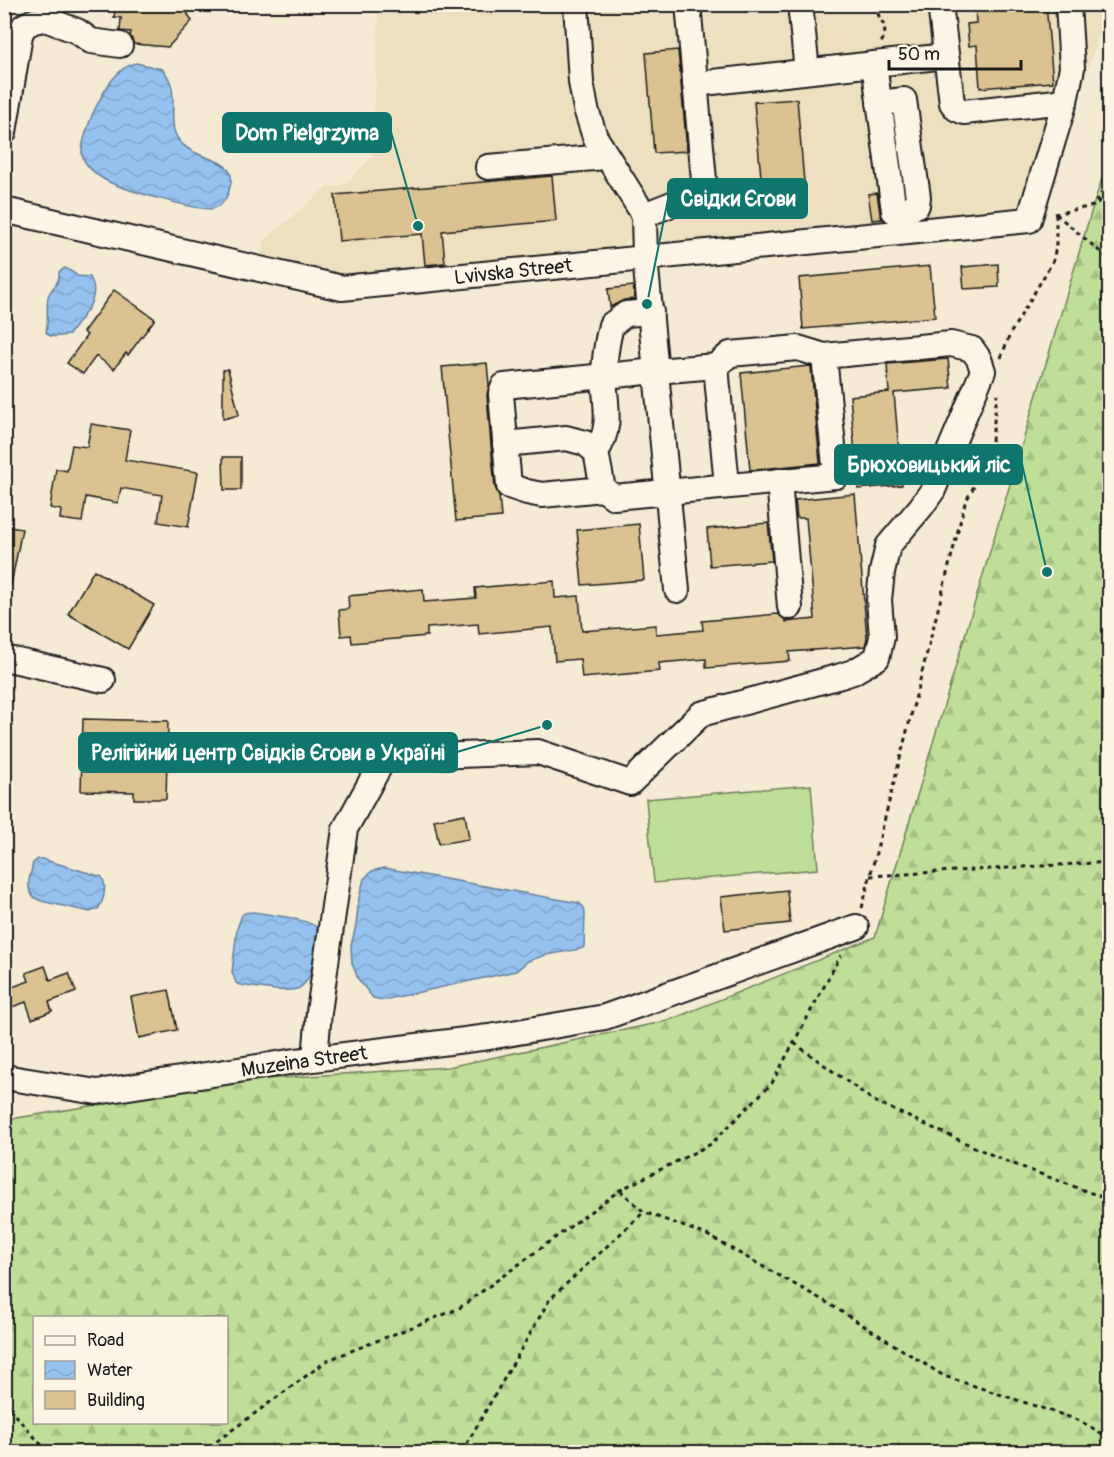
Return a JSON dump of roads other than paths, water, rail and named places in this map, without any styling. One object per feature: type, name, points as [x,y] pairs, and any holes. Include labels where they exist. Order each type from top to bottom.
[{"type":"street","points":[[576,4],[581,82],[586,109],[595,137],[644,215],[645,258],[677,590]]},
{"type":"street","points":[[644,215],[705,191],[687,4]]},
{"type":"street","points":[[800,4],[807,71]]},
{"type":"street","points":[[940,4],[952,103],[964,112],[1065,101],[1072,68],[1068,4]]},
{"type":"street","points":[[4,132],[20,35],[24,26],[45,19],[77,31],[91,41],[120,45]]},
{"type":"street","points":[[695,84],[946,56]]},
{"type":"street","points":[[874,64],[896,222]]},
{"type":"street","name":"Lvivska Street","points":[[4,210],[342,288],[645,258],[896,222],[1029,220],[1065,101]]},
{"type":"street","points":[[488,167],[606,157]]},
{"type":"street","points":[[596,452],[606,429],[605,353],[611,325],[626,315],[651,312]]},
{"type":"street","points":[[315,1058],[345,829],[384,758],[538,752],[630,783],[701,714],[847,674],[878,658],[882,637],[879,600],[888,546],[933,490],[984,371],[979,358],[972,349],[951,344],[824,356],[798,348],[730,354],[716,366],[504,386],[501,394],[509,486],[542,495],[603,489],[614,497],[668,492],[836,476],[824,356]]},
{"type":"street","points":[[716,366],[727,486]]},
{"type":"street","points":[[505,444],[566,438],[585,443],[596,452],[603,489]]},
{"type":"street","points":[[779,481],[790,607]]},
{"type":"street","points":[[4,658],[103,680]]},
{"type":"street","name":"Muzeina Street","points":[[4,1077],[97,1092],[315,1058],[489,1037],[605,1017],[856,927]]},
{"type":"water","points":[[136,63],[162,69],[168,77],[172,86],[174,132],[183,145],[228,169],[231,185],[219,206],[207,209],[194,207],[113,184],[101,178],[84,161],[83,143],[93,113],[107,88],[122,69]]},
{"type":"water","points":[[65,268],[77,276],[90,277],[94,293],[88,308],[69,335],[53,336],[46,332],[48,297],[57,283],[59,272]]},
{"type":"water","points":[[38,859],[102,877],[104,893],[98,909],[90,912],[41,901],[33,897],[29,889],[29,880],[33,863]]},
{"type":"water","points":[[384,868],[579,903],[585,912],[584,947],[528,961],[516,971],[383,1000],[373,998],[358,979],[352,963],[351,946],[364,879],[372,871]]},
{"type":"water","points":[[253,912],[306,922],[320,929],[311,971],[303,985],[297,989],[277,990],[236,983],[232,972],[237,929],[242,915]]},
{"type":"place","name":"Dom Pielgrzyma","points":[[418,226]]},
{"type":"place","name":"Свідки Єгови","points":[[647,304]]},
{"type":"place","name":"Брюховицький ліс","points":[[1047,572]]},
{"type":"place","name":"Релігійний центр Свідків Єгови в Україні","points":[[547,725]]}]
